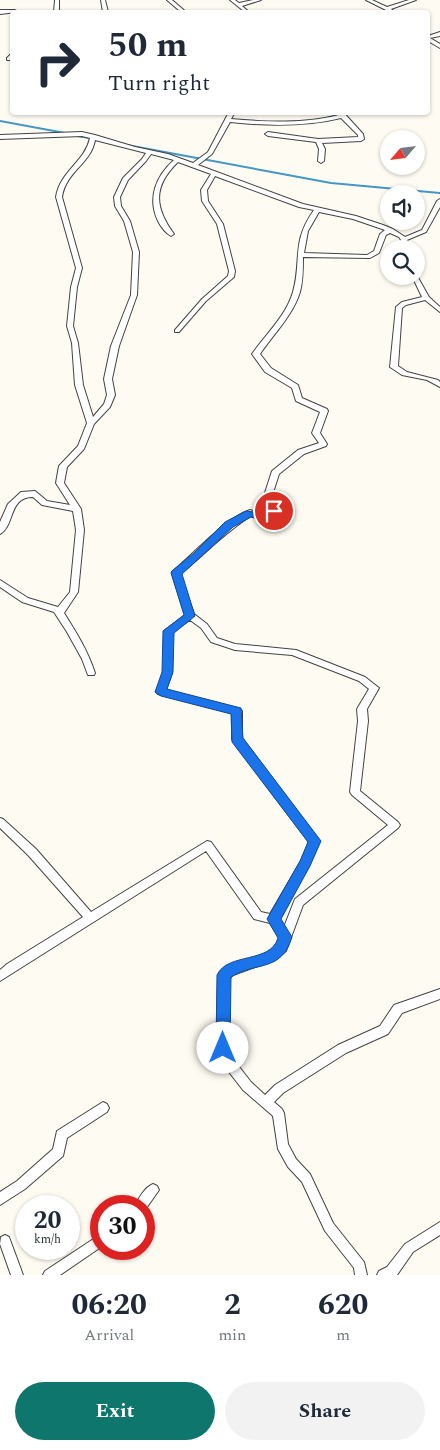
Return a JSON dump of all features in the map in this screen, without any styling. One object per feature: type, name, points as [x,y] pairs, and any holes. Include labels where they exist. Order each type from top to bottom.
[{"type":"street","points":[[169,0],[181,10]]},
{"type":"street","points":[[232,0],[245,10]]},
{"type":"street","points":[[240,5],[259,0]]},
{"type":"street","points":[[368,0],[387,9],[414,0]]},
{"type":"street","points":[[192,166],[210,153],[230,115]]},
{"type":"street","points":[[228,120],[271,125],[327,120],[339,115]]},
{"type":"street","points":[[268,134],[318,141],[360,139],[361,135],[342,115]]},
{"type":"street","points":[[0,137],[70,132],[93,136],[178,159],[192,166],[316,210],[366,220],[380,226]]},
{"type":"street","points":[[91,422],[79,385],[75,343],[70,326],[74,287],[79,268],[59,198],[59,189],[63,180],[88,154],[93,144],[93,136]]},
{"type":"street","points":[[318,141],[322,149],[322,161]]},
{"type":"street","points":[[59,613],[74,592],[80,530],[77,508],[60,483],[63,466],[81,447],[91,422],[106,405],[111,395],[108,379],[115,346],[134,295],[136,252],[127,221],[118,206],[119,189],[125,179],[144,160],[149,152]]},
{"type":"street","points":[[171,234],[164,225],[155,197],[165,169],[178,159]]},
{"type":"street","points":[[177,331],[204,300],[231,277],[232,271],[220,224],[205,201],[204,190],[214,174]]},
{"type":"street","points":[[301,255],[368,257],[377,252],[383,234],[391,230],[404,240],[424,231],[440,201]]},
{"type":"street","points":[[316,210],[309,218],[300,241],[301,255],[296,293],[284,316],[256,354],[268,370],[295,387],[299,399],[324,411],[316,433],[323,444],[301,452],[275,472],[267,499],[274,511],[262,517],[250,513],[229,525],[198,556],[176,573],[190,616],[204,626],[214,640],[235,648],[293,652],[362,679],[374,688],[362,709],[363,721],[355,792],[395,825],[299,902],[282,948],[271,956],[229,971],[223,979],[223,1048],[232,1068],[278,1113],[282,1145],[306,1178],[329,1227],[360,1266],[361,1275]]},
{"type":"street","points":[[420,285],[426,298],[440,310]]},
{"type":"street","points":[[426,298],[404,303],[399,307],[394,367],[400,372],[434,380],[440,385]]},
{"type":"street","points":[[0,531],[12,504],[24,494],[35,494],[45,503],[77,508]]},
{"type":"street","points":[[0,583],[25,600],[56,610],[83,652],[91,673]]},
{"type":"street","points":[[190,616],[168,631],[168,672],[161,692],[237,711],[237,739],[314,841],[305,862],[274,919]]},
{"type":"street","points":[[0,822],[32,852],[90,918]]},
{"type":"street","points":[[0,976],[208,846],[258,916],[274,919],[285,937]]},
{"type":"street","points":[[266,1102],[279,1089],[342,1049],[384,1030],[398,1008],[440,994]]},
{"type":"street","points":[[0,1199],[21,1185],[59,1152],[61,1135],[103,1108]]},
{"type":"street","points":[[149,1195],[153,1190]]},
{"type":"street","points":[[383,1275],[391,1272],[409,1248],[440,1228]]},
{"type":"street","points":[[5,1241],[17,1275]]},
{"type":"street","points":[[49,1275],[90,1247]]},
{"type":"waterway","points":[[0,121],[65,133]]},
{"type":"waterway","points":[[78,136],[89,138]]},
{"type":"waterway","points":[[127,145],[331,183],[440,193]]},
{"type":"route","points":[[223,1048],[224,975],[229,971],[271,956],[282,948],[285,937],[274,919],[305,862],[314,841],[237,739],[237,711],[161,692],[168,672],[168,631],[190,616],[176,573],[198,556],[229,525],[250,513],[262,517],[274,511]]}]
